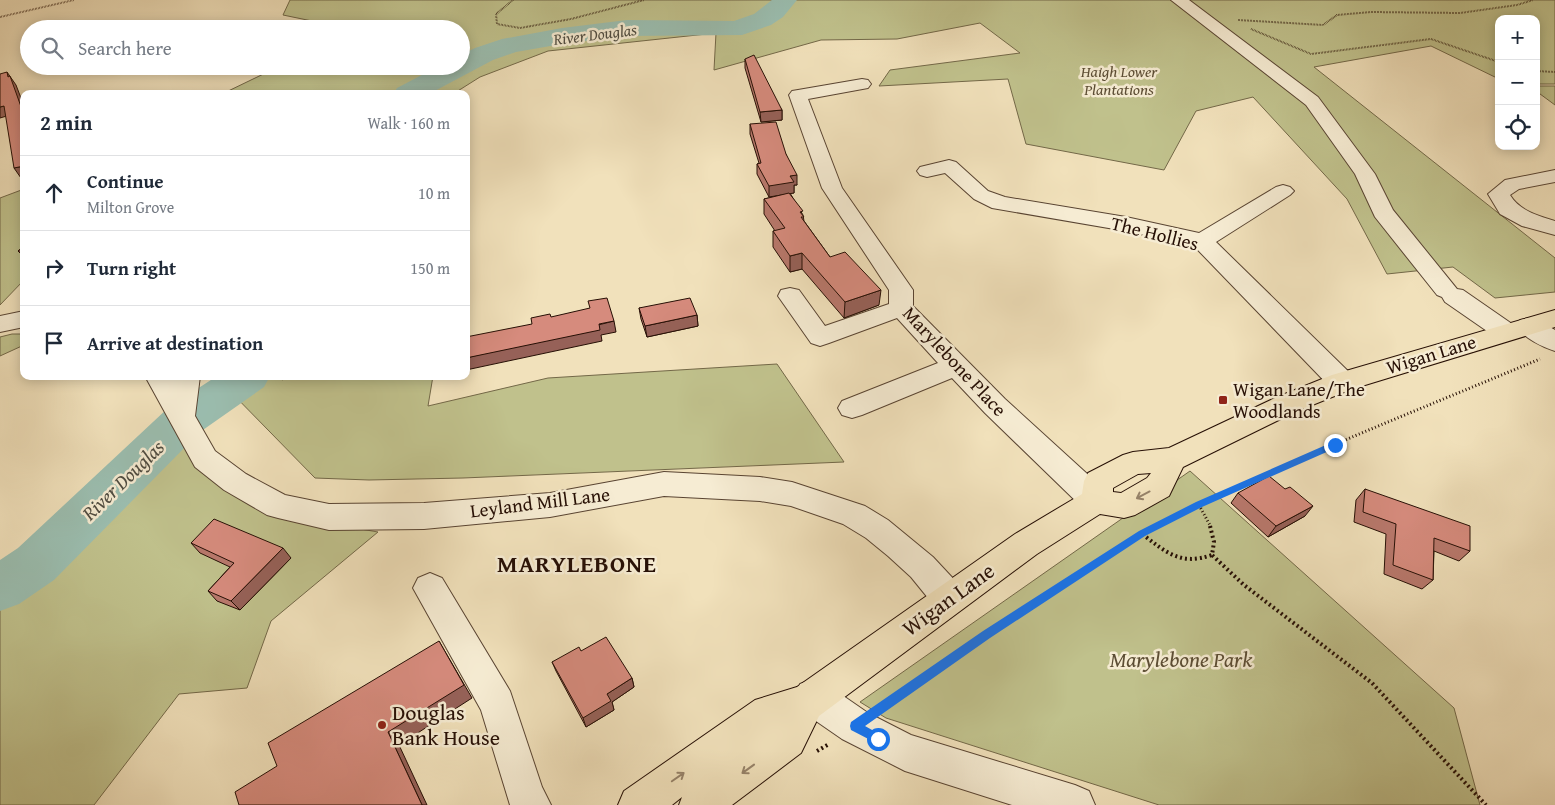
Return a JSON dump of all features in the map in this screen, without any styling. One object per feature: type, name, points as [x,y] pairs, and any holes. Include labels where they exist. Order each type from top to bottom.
[{"type":"highway","name":"Wigan Lane","points":[[638,805],[768,713],[810,700],[1026,544],[1096,501],[1124,506],[1158,487],[1173,459],[1285,405],[1342,382],[1542,331]]},
{"type":"highway","name":"Wigan Lane","points":[[699,805],[788,740],[810,700]]},
{"type":"street","points":[[1179,0],[1312,101],[1365,174],[1383,212],[1450,293],[1542,331]]},
{"type":"street","name":"Marylebone Place","points":[[862,84],[798,95],[832,188],[901,290],[901,308],[995,406],[1096,501]]},
{"type":"street","name":"The Hollies","points":[[927,171],[949,166],[981,195],[1000,203],[1126,224],[1202,241],[1342,382]]},
{"type":"street","points":[[1555,176],[1512,184],[1498,194],[1508,209],[1530,221],[1555,228]]},
{"type":"street","points":[[1202,241],[1283,191]]},
{"type":"street","points":[[790,296],[820,338],[901,308]]},
{"type":"street","points":[[852,408],[956,366]]},
{"type":"street","name":"Leyland Mill Lane","points":[[160,380],[205,459],[235,482],[278,506],[330,517],[424,516],[550,504],[664,484],[760,489],[792,494],[854,515],[877,529],[922,567],[949,598]]},
{"type":"street","points":[[185,422],[187,380]]},
{"type":"street","points":[[430,588],[496,704],[530,805]]},
{"type":"street","points":[[810,700],[905,752],[1075,805]]},
{"type":"path","points":[[0,17],[74,0]]},
{"type":"path","points":[[513,0],[496,14],[497,24],[520,28],[644,0]]},
{"type":"path","points":[[1237,20],[1323,25],[1337,15],[1371,12],[1460,13],[1533,0]]},
{"type":"path","points":[[1244,26],[1311,54],[1431,39],[1495,61]]},
{"type":"path","points":[[1540,71],[1555,72]]},
{"type":"path","points":[[816,752],[987,635],[1142,534],[1199,504],[1335,445],[1542,331]]},
{"type":"path","points":[[1142,534],[1173,557],[1190,561],[1212,555],[1215,548],[1213,536],[1199,504]]},
{"type":"path","points":[[1212,555],[1244,585],[1372,683],[1486,805]]},
{"type":"green space","name":"Haigh Lower Plantations","points":[[290,0],[1555,0],[1555,84],[1540,84],[1540,15],[1495,15],[1495,77],[1431,46],[1314,67],[1555,258],[1555,292],[1495,298],[1453,267],[1387,274],[1347,199],[1253,97],[1196,111],[1164,170],[1026,144],[1008,79],[879,86],[890,70],[1020,53],[980,23],[897,39],[821,40],[714,70],[716,33],[548,51],[480,77],[459,90],[230,90],[261,75],[470,75],[470,20],[307,20],[283,15]]},
{"type":"green space","points":[[1540,86],[1555,86],[1555,105],[1540,94]]},
{"type":"green space","points":[[20,190],[20,284],[0,305],[0,198]]},
{"type":"green space","points":[[20,334],[20,347],[0,356],[0,337]]},
{"type":"green space","points":[[777,364],[844,462],[463,478],[369,480],[315,478],[223,384],[226,380],[432,380],[428,406],[548,378]]},
{"type":"green space","points":[[184,439],[273,514],[378,532],[271,621],[247,688],[179,694],[94,805],[0,805],[0,573]]},
{"type":"green space","name":"Marylebone Park","points":[[1190,471],[1454,708],[1480,805],[1159,805],[886,718],[860,702]]},
{"type":"building","points":[[754,55],[782,110],[760,112],[745,59]]},
{"type":"building","points":[[7,72],[8,77],[10,76],[20,104],[20,167],[14,168],[4,106],[0,107],[0,74]]},
{"type":"building","points":[[776,122],[786,154],[797,175],[790,176],[794,182],[769,186],[757,164],[761,163],[750,124]]},
{"type":"building","points":[[789,193],[803,211],[800,212],[804,217],[801,217],[830,257],[845,252],[881,290],[845,302],[802,253],[790,256],[773,231],[785,228],[764,199]]},
{"type":"building","points":[[607,298],[614,321],[599,324],[600,330],[470,357],[470,336],[532,324],[531,318],[550,314],[551,317],[590,308],[588,301]]},
{"type":"building","points":[[690,298],[697,315],[645,326],[639,308]]},
{"type":"building","points":[[1269,476],[1285,489],[1290,487],[1313,506],[1276,526],[1238,493]]},
{"type":"building","points":[[1365,489],[1470,526],[1470,551],[1434,538],[1433,580],[1393,565],[1396,524],[1363,512]]},
{"type":"building","points":[[214,519],[283,548],[231,601],[208,591],[234,563],[191,543]]},
{"type":"building","points":[[606,637],[632,678],[607,694],[611,701],[583,718],[552,662],[579,647],[581,651]]},
{"type":"building","name":"Douglas Bank House","points":[[439,641],[464,685],[388,732],[422,805],[239,805],[235,792],[277,766],[268,743]]},
{"type":"waterway","name":"River Douglas","points":[[470,61],[484,54],[511,45],[562,36],[627,28],[734,29],[749,26],[762,20],[769,16],[785,0]]},
{"type":"waterway","name":"River Douglas","points":[[415,90],[444,75]]},
{"type":"waterway","name":"River Douglas","points":[[0,588],[36,564],[184,420],[243,380]]},
{"type":"place","name":"Wigan Lane/The Woodlands","points":[[1223,400]]},
{"type":"place","name":"Douglas Bank House","points":[[382,725]]},
{"type":"district","name":"MARYLEBONE","points":[[577,564]]},
{"type":"route","points":[[878,739],[855,726],[987,635],[1142,534],[1199,504],[1335,445]]}]
